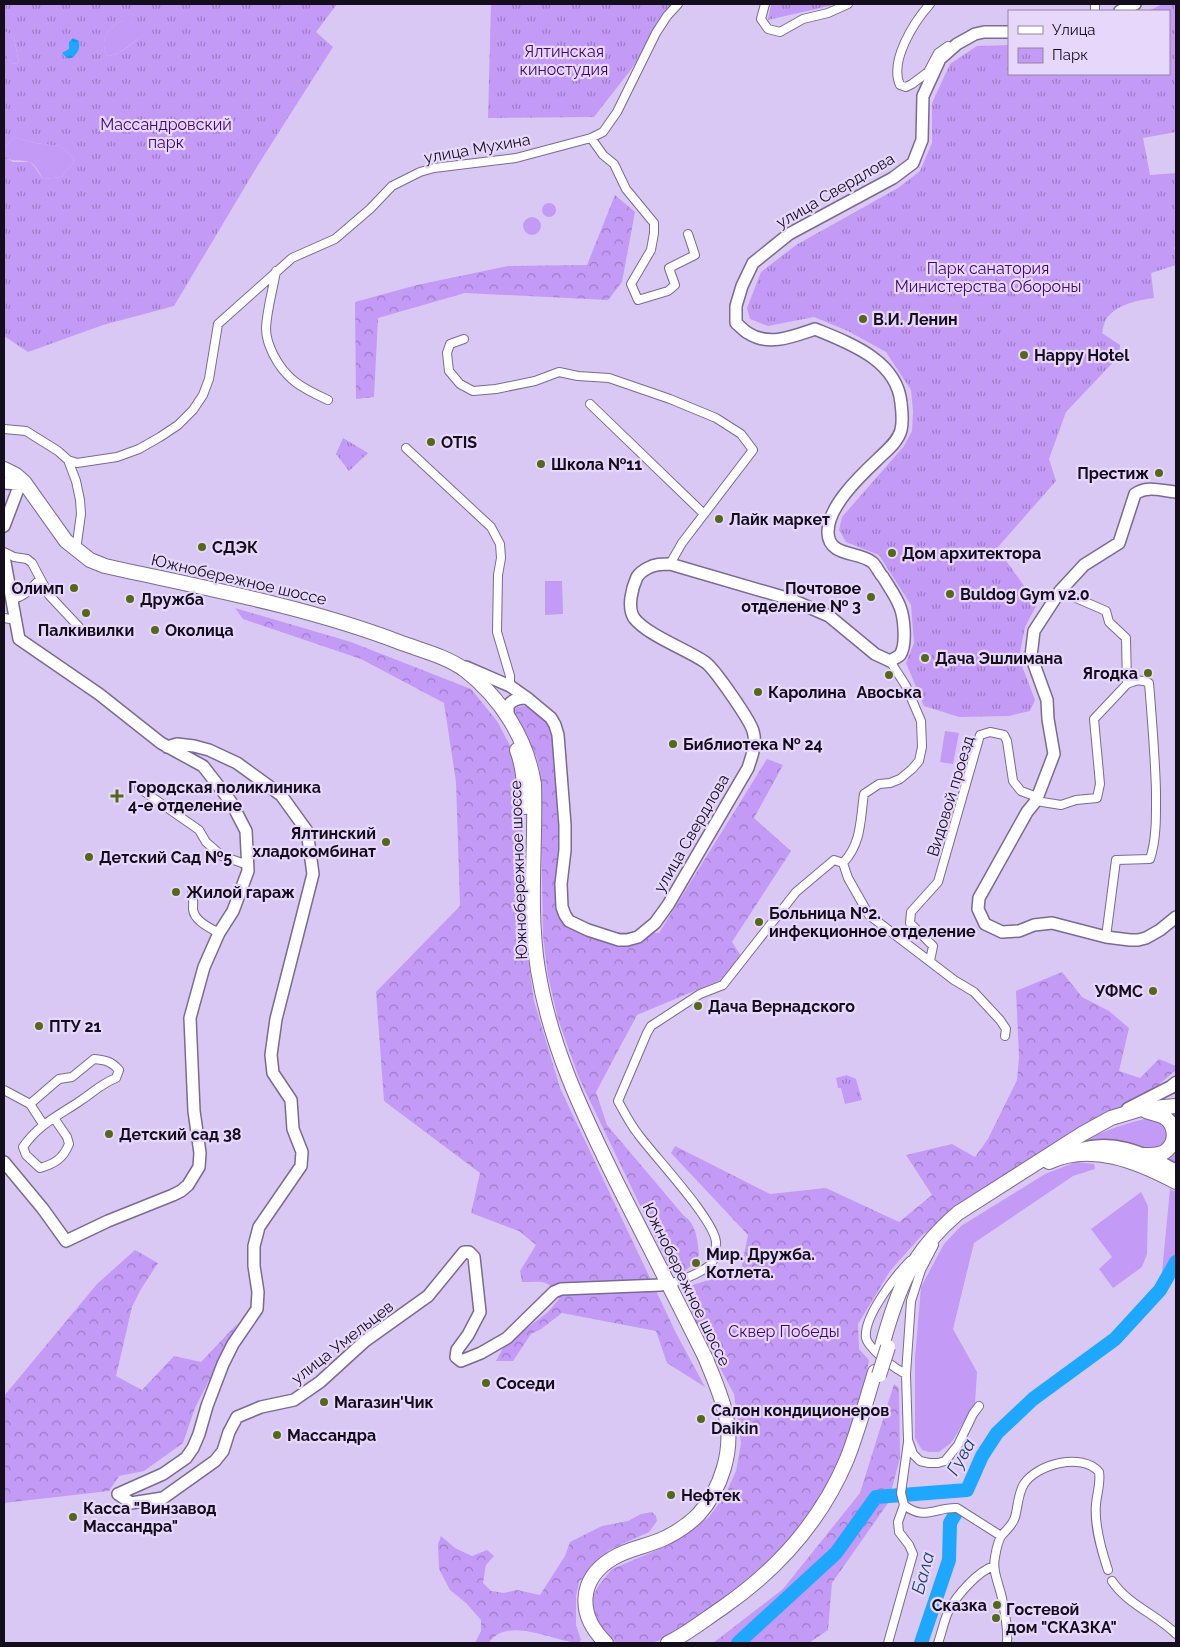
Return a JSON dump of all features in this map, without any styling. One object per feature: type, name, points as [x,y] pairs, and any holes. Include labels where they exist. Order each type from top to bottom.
[{"type":"highway","name":"Южнобережное шоссе","points":[[4,469],[16,475],[24,482],[66,541],[90,560],[105,566],[322,616],[365,629],[457,665],[465,671],[508,717],[524,744],[531,765],[534,784],[535,948],[538,970],[557,1050],[580,1108],[706,1358],[727,1417],[728,1439],[726,1460],[718,1485],[698,1516],[666,1538],[615,1556],[596,1571],[588,1582],[585,1609],[592,1627],[606,1643]]},
{"type":"highway","name":"Южнобережное шоссе","points":[[4,473],[20,484],[63,545],[85,565],[103,571],[289,613],[362,633],[431,660],[459,676],[487,695],[504,722],[521,760],[525,791],[529,949],[540,1009],[553,1053],[574,1109],[668,1284],[713,1393],[720,1418],[721,1456],[711,1483],[704,1496],[691,1512],[663,1532],[612,1552],[602,1559],[583,1580],[578,1606],[580,1620],[594,1643]]},
{"type":"highway","points":[[885,1347],[890,1320],[904,1281],[921,1251],[945,1224],[958,1213],[1082,1134],[1111,1118],[1141,1109],[1176,1106]]},
{"type":"highway","points":[[1141,1109],[1163,1116],[1171,1123],[1174,1132],[1173,1142],[1166,1151],[1157,1155],[1144,1155]]},
{"type":"highway","points":[[683,1643],[714,1625],[767,1585],[806,1544],[834,1504],[861,1438],[885,1347],[904,1296],[922,1260],[946,1231],[988,1199],[1025,1175],[1064,1156],[1095,1154],[1115,1157],[1176,1182]]},
{"type":"highway","points":[[668,1643],[747,1590],[782,1559],[799,1540],[817,1514],[841,1471],[877,1374]]},
{"type":"main road","points":[[1122,10],[1135,4]]},
{"type":"main road","name":"улица Свердлова","points":[[457,665],[510,686],[528,698],[551,718],[555,724],[558,735],[565,825],[561,898],[565,916],[569,921],[588,930],[619,940],[627,940],[638,937],[655,923],[668,905],[748,768],[755,748],[753,730],[746,715],[707,663],[647,630],[634,617],[630,599],[637,576],[647,568],[657,564],[670,564],[790,599],[829,616],[875,654],[890,661],[900,654],[904,642],[903,622],[900,608],[890,589],[872,562],[860,556],[841,552],[833,545],[828,533],[832,512],[860,476],[895,441],[901,430],[902,410],[900,395],[892,376],[876,359],[843,340],[815,329],[782,340],[750,334],[736,323],[736,306],[742,286],[753,263],[789,234],[893,178],[913,163],[922,140],[923,96],[940,59],[957,44],[975,34],[1008,32]]},
{"type":"main road","points":[[4,483],[20,484],[4,526]]},
{"type":"main road","points":[[1174,494],[1148,489],[1140,490],[1134,494],[1119,543],[1084,565],[1060,591],[1034,632],[1030,656],[1047,700],[1054,754],[1036,799],[980,898],[978,909],[985,924],[1002,932],[1019,931],[1034,924],[1052,924],[1106,937],[1130,940],[1146,938],[1176,917]]},
{"type":"main road","points":[[4,558],[12,599],[10,619],[20,639],[99,694],[167,747],[203,766],[231,802],[246,831],[248,865],[248,871],[233,911],[204,967],[190,1018],[194,1111],[200,1153],[199,1167],[188,1185],[173,1195],[108,1221],[66,1242],[43,1209],[4,1162]]},
{"type":"main road","points":[[487,695],[510,686]]},
{"type":"main road","points":[[508,717],[508,706],[512,700],[528,698]]},
{"type":"main road","name":"улица Умельцев","points":[[167,747],[177,744],[194,746],[210,750],[237,763],[281,795],[308,832],[313,874],[276,1018],[271,1055],[273,1073],[290,1100],[293,1129],[302,1152],[301,1166],[259,1227],[254,1246],[254,1266],[258,1292],[257,1309],[223,1364],[193,1448],[186,1458],[163,1474],[118,1494],[131,1503],[163,1498],[215,1461],[223,1451],[229,1432],[237,1417],[262,1407],[294,1400],[320,1382],[365,1341],[428,1296],[464,1252],[469,1252],[474,1257],[480,1312],[468,1335],[457,1350],[456,1356],[461,1361],[481,1353],[507,1338],[554,1292],[569,1288],[668,1284]]},
{"type":"main road","points":[[1111,1118],[1176,1083]]},
{"type":"main road","points":[[1064,1156],[1083,1148],[1106,1145],[1144,1155],[1176,1171]]},
{"type":"street","name":"улица Мухина","points":[[68,460],[77,462],[117,457],[153,441],[178,425],[193,410],[203,395],[209,379],[218,324],[292,258],[335,239],[370,209],[392,186],[420,172],[434,168],[516,158],[591,138],[603,132],[609,125],[656,33],[667,16],[678,4]]},
{"type":"street","points":[[765,4],[761,19],[768,29],[780,32],[803,19],[848,4]]},
{"type":"street","points":[[930,4],[915,23],[903,45],[896,77],[900,85],[906,87],[912,84],[928,72],[938,53],[954,42],[957,44]]},
{"type":"street","points":[[591,138],[603,155],[614,164],[626,189],[654,223],[651,250],[631,284],[638,300],[668,291],[675,286],[670,268],[695,255],[688,234]]},
{"type":"street","points":[[276,271],[267,319],[267,340],[277,362],[288,376],[306,390],[328,400]]},
{"type":"street","points":[[464,339],[450,344],[447,353],[449,371],[460,384],[473,391],[496,390],[535,381],[559,372],[578,376],[609,378],[670,399],[716,418],[741,434],[753,450],[682,542],[670,564]]},
{"type":"street","points":[[590,404],[704,514]]},
{"type":"street","points":[[4,429],[26,431],[58,451],[68,460],[76,481],[80,500],[81,514],[76,550]]},
{"type":"street","points":[[406,448],[491,527],[500,544],[501,558],[498,575],[496,632],[510,676],[510,686]]},
{"type":"street","points":[[4,552],[29,561],[49,595],[79,627]]},
{"type":"street","points":[[12,599],[27,593],[40,579]]},
{"type":"street","points":[[1060,591],[1106,611],[1109,622],[1126,638],[1127,684]]},
{"type":"street","points":[[890,661],[906,686],[921,722],[922,747],[919,761],[900,779],[890,783],[879,784],[864,794],[861,825],[852,853],[843,864],[848,878],[869,915],[954,980],[974,992],[1000,1020],[1006,1029],[1005,1036]]},
{"type":"street","points":[[1036,799],[1062,805],[1076,800],[1097,798],[1100,784],[1094,719],[1127,684],[1135,680],[1143,680],[1149,684],[1156,779],[1153,850],[1150,859],[1116,860],[1106,937]]},
{"type":"street","name":"Видовой проезд","points":[[930,961],[933,946],[910,923],[911,912],[938,882],[980,735],[990,732],[1004,735],[1007,741],[1013,781],[1021,791],[1036,799]]},
{"type":"street","points":[[139,788],[199,830],[206,842],[222,856],[248,865]]},
{"type":"street","name":"Южнобережное шоссе","points":[[668,1284],[697,1273],[711,1264],[715,1254],[716,1240],[709,1222],[637,1133],[618,1101],[651,1026],[700,994],[722,985],[796,892],[834,860],[843,864]]},
{"type":"street","points":[[192,893],[194,898],[193,911],[197,919],[220,934]]},
{"type":"street","points":[[30,1104],[59,1079],[72,1077],[94,1059],[113,1063],[119,1070],[116,1078],[102,1084],[82,1100],[43,1124],[23,1147],[26,1155],[40,1168],[52,1164],[61,1158],[69,1144],[54,1118]]},
{"type":"street","points":[[4,1090],[30,1104],[43,1124]]},
{"type":"street","points":[[888,1643],[913,1554],[899,1532],[898,1527],[903,1503],[901,1493],[908,1440],[906,1374],[911,1301],[922,1270],[935,1244]]},
{"type":"street","points":[[906,1374],[898,1371],[872,1348],[866,1339],[866,1333],[870,1319],[884,1292],[897,1274],[921,1251]]},
{"type":"street","points":[[908,1440],[914,1454],[920,1461],[938,1463],[945,1461],[958,1445],[973,1414],[980,1406]]},
{"type":"street","points":[[1008,1643],[1002,1599],[994,1566],[995,1556],[1000,1536],[1011,1526],[1015,1519],[1024,1484],[1040,1470],[1055,1464],[1068,1462],[1085,1464],[1099,1472],[1096,1520],[1108,1570]]},
{"type":"street","points":[[903,1503],[909,1509],[922,1513],[930,1513],[949,1507],[957,1508],[1000,1536]]},
{"type":"street","points":[[938,1643],[945,1619],[953,1605],[971,1582],[986,1569],[994,1566]]},
{"type":"street","points":[[1112,1581],[1118,1590],[1136,1606],[1167,1625],[1176,1634]]},
{"type":"green space","name":"Массандровский парк","points":[[4,4],[337,4],[316,32],[333,47],[258,165],[174,306],[103,325],[28,352],[4,336],[4,156],[13,162],[30,162],[43,179],[61,177],[73,163],[74,158],[60,146],[35,143],[14,137],[4,149],[4,56],[6,55],[12,64],[19,63],[14,38],[7,32],[4,32]],"holes":[[[122,21],[130,21],[145,33],[123,50],[108,56],[105,51],[104,40],[109,31]]]},
{"type":"green space","name":"Ялтинская киностудия","points":[[491,4],[682,4],[594,117],[488,118]]},
{"type":"green space","points":[[771,4],[837,4],[768,20]]},
{"type":"green space","name":"Парк санатория Министерства Обороны","points":[[1163,4],[1176,4],[1176,132],[1143,138],[1150,175],[1176,173],[1176,246],[1174,248],[1176,252],[1176,265],[1151,273],[1154,298],[1122,306],[1111,313],[1106,320],[1102,333],[1120,345],[1119,356],[1066,412],[1049,459],[1056,481],[997,548],[1037,604],[1025,627],[1019,658],[1035,700],[1030,711],[1009,716],[959,717],[924,706],[906,663],[914,643],[911,605],[879,555],[846,542],[839,530],[842,517],[904,446],[912,431],[911,390],[886,352],[848,331],[814,317],[768,326],[750,319],[747,308],[761,272],[796,245],[898,188],[920,171],[932,143],[932,103],[950,64],[977,46],[1008,45],[1008,75],[1170,75],[1170,10],[1150,10]]},
{"type":"green space","points":[[122,21],[130,21],[146,33],[123,50],[108,56],[105,51],[104,40],[112,27]]},
{"type":"green space","points":[[4,32],[7,32],[14,38],[19,63],[12,64],[6,55],[4,56]]},
{"type":"green space","points":[[14,137],[35,143],[60,146],[74,158],[73,163],[61,177],[43,179],[38,169],[31,163],[4,157],[4,149]]},
{"type":"green space","points":[[615,195],[635,212],[622,282],[608,300],[465,293],[378,318],[374,397],[356,399],[355,302],[417,285],[508,266],[587,265]]},
{"type":"green space","points":[[546,203],[552,203],[556,210],[552,217],[546,217],[542,213],[542,207]]},
{"type":"green space","points":[[532,217],[538,220],[541,226],[538,232],[532,235],[526,232],[523,226],[526,220]]},
{"type":"green space","points":[[343,438],[368,453],[349,471],[336,454]]},
{"type":"green space","points":[[545,581],[562,581],[563,614],[545,615]]},
{"type":"green space","points":[[235,608],[351,642],[471,689],[497,721],[515,755],[522,800],[524,929],[534,1001],[560,1088],[676,1333],[705,1387],[667,1363],[656,1331],[562,1313],[531,1334],[513,1361],[496,1361],[504,1346],[548,1312],[559,1299],[549,1284],[522,1282],[520,1271],[536,1245],[519,1231],[471,1213],[480,1173],[384,1101],[376,992],[460,906],[456,782],[444,703],[361,659],[243,619]]},
{"type":"green space","points":[[525,706],[534,709],[551,725],[566,925],[576,931],[659,933],[767,759],[783,765],[754,818],[791,851],[732,942],[741,956],[723,979],[637,1015],[596,1092],[607,1125],[694,1228],[699,1255],[691,1266],[679,1276],[672,1272],[579,1078],[558,1019],[548,976],[543,936],[540,770],[536,756],[513,711],[517,707]]},
{"type":"green space","points":[[945,731],[959,733],[953,764],[940,762]]},
{"type":"green space","name":"Сквер Победы","points":[[1062,972],[1082,997],[1109,1011],[1129,1028],[1119,1071],[1140,1078],[1159,1059],[1176,1066],[1176,1070],[1149,1093],[1054,1144],[955,1216],[922,1235],[890,1271],[858,1324],[859,1349],[869,1360],[862,1401],[838,1470],[795,1541],[743,1588],[678,1634],[651,1643],[616,1643],[598,1622],[591,1599],[599,1585],[612,1569],[669,1545],[709,1517],[725,1495],[736,1471],[741,1443],[734,1394],[693,1317],[686,1287],[741,1270],[748,1235],[671,1153],[675,1146],[770,1194],[826,1188],[899,1222],[932,1195],[906,1155],[952,1144],[975,1157],[988,1139],[1017,1080],[1019,1057],[1016,991]]},
{"type":"green space","points":[[847,1075],[856,1079],[862,1100],[845,1104],[836,1078]]},
{"type":"green space","points":[[1166,1114],[1176,1114],[1176,1162],[1157,1155],[1082,1144],[1111,1129]]},
{"type":"green space","points":[[1076,1162],[1094,1164],[1095,1169],[1073,1176],[974,1243],[953,1329],[977,1372],[975,1404],[951,1443],[939,1452],[922,1450],[915,1438],[915,1358],[921,1287],[944,1244],[961,1226],[1045,1174]]},
{"type":"green space","points":[[1170,1189],[1176,1192],[1176,1269],[1161,1283]]},
{"type":"green space","points":[[1141,1192],[1148,1206],[1147,1254],[1142,1267],[1113,1288],[1099,1269],[1112,1257],[1091,1229]]},
{"type":"green space","points":[[135,1250],[158,1263],[132,1307],[116,1376],[142,1390],[174,1356],[201,1362],[238,1323],[195,1408],[183,1443],[144,1471],[119,1476],[109,1491],[4,1503],[4,1396],[97,1284]]},
{"type":"green space","points":[[894,1384],[899,1388],[900,1458],[888,1503],[832,1583],[828,1630],[809,1643],[713,1643],[783,1589],[860,1493]]},
{"type":"green space","points":[[652,1512],[656,1516],[657,1521],[649,1532],[609,1550],[579,1582],[576,1596],[576,1625],[581,1640],[579,1643],[519,1630],[507,1631],[497,1635],[489,1643],[475,1643],[481,1631],[481,1620],[466,1603],[450,1590],[439,1569],[438,1544],[441,1536],[455,1548],[472,1556],[487,1550],[494,1556],[486,1565],[483,1583],[491,1591],[504,1593],[517,1590],[540,1595],[565,1556],[570,1542],[602,1526],[628,1521],[641,1514]]},
{"type":"water","points":[[73,38],[79,41],[79,49],[72,58],[67,58],[62,53],[69,49],[69,42]]},
{"type":"waterway","name":"Гува","points":[[738,1643],[836,1553],[876,1497],[967,1490],[982,1456],[997,1433],[1033,1399],[1115,1339],[1160,1290],[1176,1262]]},
{"type":"waterway","name":"Бала","points":[[921,1643],[949,1560],[950,1523],[957,1511]]},
{"type":"place","name":"В.И. Ленин","points":[[863,319]]},
{"type":"place","name":"Happy Hotel","points":[[1024,355]]},
{"type":"place","name":"OTIS","points":[[431,442]]},
{"type":"place","name":"Школа №11","points":[[541,464]]},
{"type":"place","name":"Престиж","points":[[1159,473]]},
{"type":"place","name":"Лайк маркет","points":[[719,519]]},
{"type":"place","name":"СДЭК","points":[[202,547]]},
{"type":"place","name":"Дом архитектора","points":[[892,553]]},
{"type":"place","name":"Олимп","points":[[74,588]]},
{"type":"place","name":"Buldog Gym v2.0","points":[[950,594]]},
{"type":"place","name":"Почтовое отделение № 3","points":[[871,597]]},
{"type":"place","name":"Дружба","points":[[130,599]]},
{"type":"place","name":"Палкивилки","points":[[86,613]]},
{"type":"place","name":"Околица","points":[[155,630]]},
{"type":"place","name":"Дача Эшлимана","points":[[925,658]]},
{"type":"place","name":"Ягодка","points":[[1148,673]]},
{"type":"place","name":"Авоська","points":[[889,675]]},
{"type":"place","name":"Каролина","points":[[758,692]]},
{"type":"place","name":"Библиотека № 24","points":[[673,744]]},
{"type":"place","name":"Городская поликлиника 4-е отделение","points":[[117,796]]},
{"type":"place","name":"Ялтинский хладокомбинат","points":[[386,842]]},
{"type":"place","name":"Детский Сад №5","points":[[89,857]]},
{"type":"place","name":"Жилой гараж","points":[[176,892]]},
{"type":"place","name":"Больница №2. инфекционное отделение","points":[[759,922]]},
{"type":"place","name":"УФМС","points":[[1153,991]]},
{"type":"place","name":"Дача Вернадского","points":[[698,1006]]},
{"type":"place","name":"ПТУ 21","points":[[39,1026]]},
{"type":"place","name":"Детский сад 38","points":[[109,1134]]},
{"type":"place","name":"Мир. Дружба. Котлета.","points":[[696,1263]]},
{"type":"place","name":"Соседи","points":[[486,1383]]},
{"type":"place","name":"Магазин'Чик","points":[[324,1402]]},
{"type":"place","name":"Салон кондиционеров Daikin","points":[[701,1419]]},
{"type":"place","name":"Массандра","points":[[277,1435]]},
{"type":"place","name":"Нефтек","points":[[671,1495]]},
{"type":"place","name":"Касса \"Винзавод Массандра\"","points":[[73,1517]]},
{"type":"place","name":"Сказка","points":[[997,1605]]},
{"type":"place","name":"Гостевой дом \"СКАЗКА\"","points":[[996,1618]]}]
